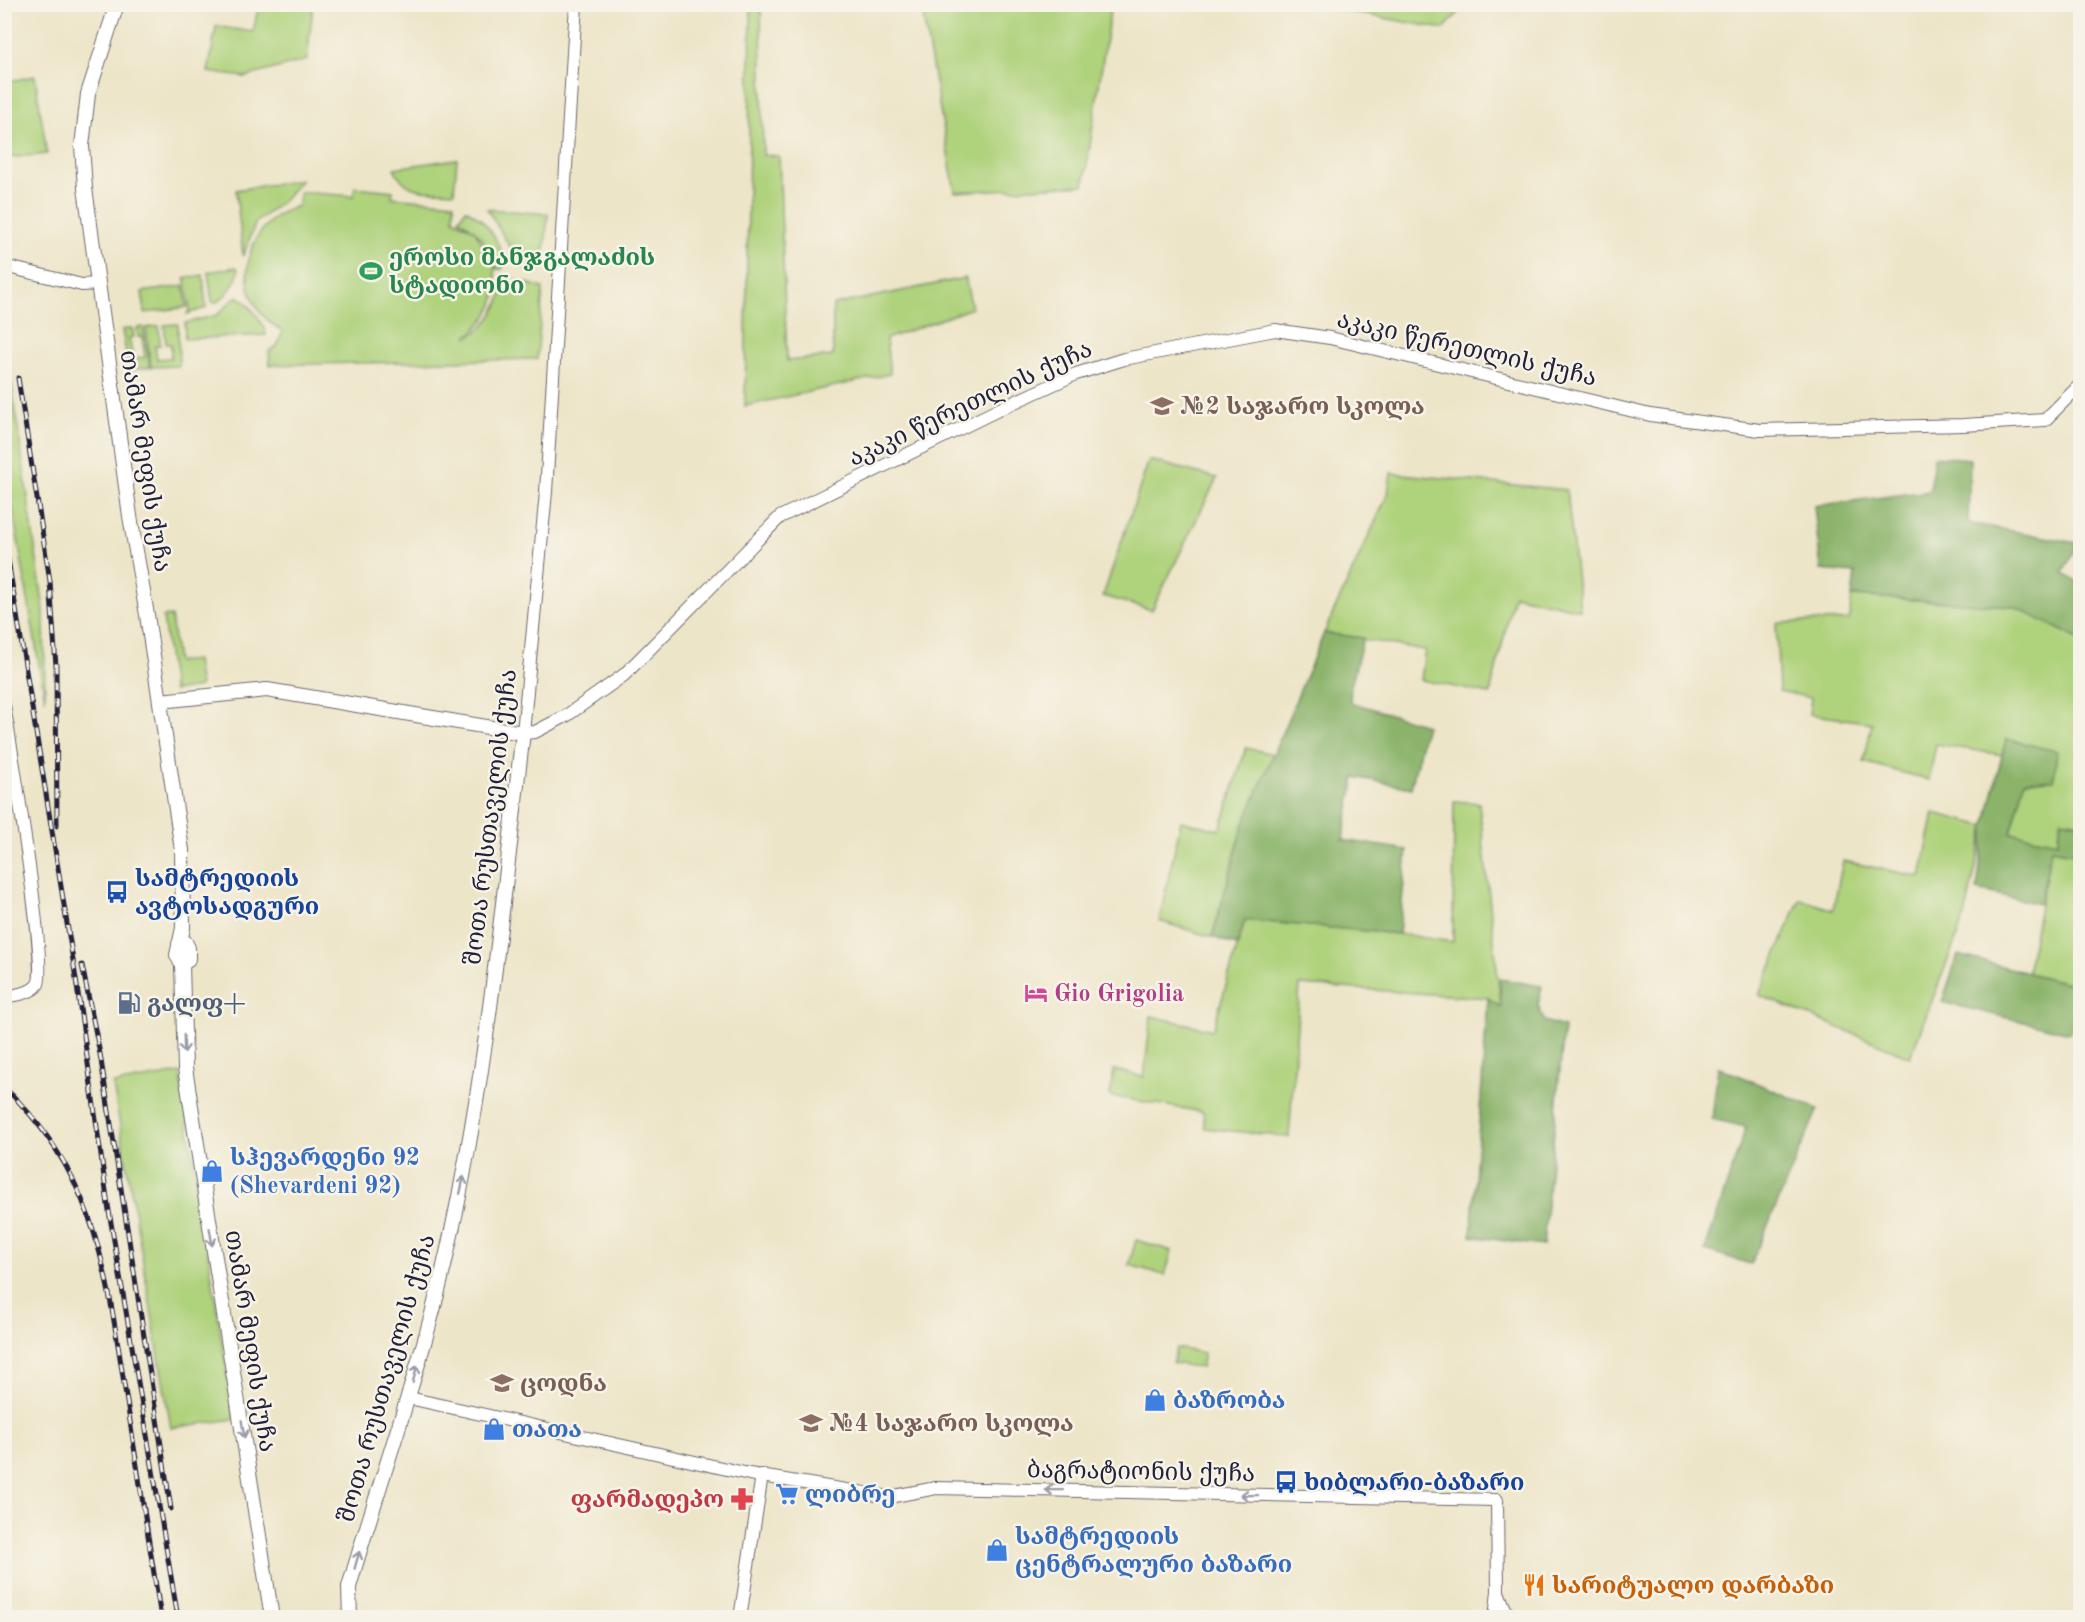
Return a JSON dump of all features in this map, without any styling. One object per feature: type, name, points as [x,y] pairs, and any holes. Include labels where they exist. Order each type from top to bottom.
[{"type":"main road","name":"თამარ მეფის ქუჩა","points":[[117,4],[88,94],[82,146],[97,284],[182,850],[183,944],[177,957],[182,965],[185,1068],[272,1617]]},
{"type":"main road","name":"აკაკი წერეთლის ქუჩა","points":[[159,701],[267,690],[523,733]]},
{"type":"main road","name":"შოთა რუსთაველის ქუჩა","points":[[350,1617],[349,1587],[409,1398],[447,1256],[469,1153],[488,1020],[523,733]]},
{"type":"street","name":"შოთა რუსთაველის ქუჩა","points":[[523,733],[547,482],[576,4]]},
{"type":"street","points":[[4,266],[82,285],[97,284]]},
{"type":"street","name":"აკაკი წერეთლის ქუჩა","points":[[523,733],[535,732],[566,716],[624,675],[780,517],[1005,406],[1076,374],[1124,360],[1275,330],[1330,338],[1650,415],[1760,430],[1964,425],[2045,420],[2080,385]]},
{"type":"street","points":[[4,705],[36,923],[39,982],[24,993],[4,997]]},
{"type":"street","name":"ბაგრატიონის ქუჩა","points":[[409,1398],[762,1475],[889,1497],[910,1495],[928,1488],[1497,1500],[1498,1591]]},
{"type":"street","points":[[740,1617],[762,1475]]},
{"type":"street","points":[[1495,1617],[1498,1591]]},
{"type":"street","points":[[1498,1591],[1505,1609],[1505,1617]]},
{"type":"green space","points":[[761,4],[763,155],[779,156],[787,361],[833,356],[833,305],[965,278],[972,308],[886,339],[890,374],[745,406],[751,5]]},
{"type":"green space","points":[[1465,4],[1444,29],[1312,5]]},
{"type":"green space","points":[[259,5],[313,5],[307,60],[245,77],[208,72],[216,26],[253,32]]},
{"type":"green space","points":[[921,5],[1111,5],[1084,185],[955,192]]},
{"type":"green space","points":[[35,76],[47,154],[5,158],[5,82]]},
{"type":"green space","points":[[457,159],[454,192],[411,187],[399,177],[394,168]]},
{"type":"green space","points":[[301,180],[283,201],[256,222],[243,256],[236,190]]},
{"type":"green space","name":"ეროსი მანჯგალაძის სტადიონი","points":[[355,187],[393,191],[392,197],[454,203],[454,219],[473,229],[459,219],[466,209],[480,219],[495,238],[506,262],[502,269],[497,269],[494,263],[496,286],[493,305],[489,313],[467,337],[486,323],[498,305],[503,290],[515,287],[517,280],[543,288],[537,359],[270,365],[269,351],[277,346],[283,331],[265,318],[254,302],[248,283],[248,264],[253,245],[263,228],[278,215],[298,206],[300,192],[353,196]],"holes":[[[475,231],[485,243],[494,262]]]},
{"type":"green space","points":[[487,209],[548,214],[543,268],[532,273],[526,269],[514,254]]},
{"type":"green space","points":[[236,267],[238,269],[234,284],[215,303],[212,301],[208,272]]},
{"type":"green space","points":[[203,275],[206,308],[187,314],[190,310],[185,278]]},
{"type":"green space","points":[[184,286],[187,307],[145,313],[142,292]]},
{"type":"green space","points":[[237,296],[254,312],[266,335],[185,339],[185,323],[217,315]]},
{"type":"green space","points":[[178,324],[179,366],[151,367],[146,328],[159,326],[160,345],[155,346],[157,359],[171,358],[171,344],[166,344],[164,325]]},
{"type":"green space","points":[[143,327],[150,367],[129,370],[122,330],[132,328],[134,337],[129,338],[133,359],[145,357],[142,337],[138,337],[137,328]]},
{"type":"green space","points":[[4,332],[44,610],[45,700],[5,463]]},
{"type":"green space","points":[[1934,456],[1970,459],[1968,523],[2078,543],[2063,573],[2080,583],[2080,640],[2013,606],[1852,596],[1855,573],[1821,570],[1814,506],[1930,491]]},
{"type":"green space","points":[[1149,460],[1217,478],[1152,610],[1103,596]]},
{"type":"green space","points":[[1391,473],[1567,490],[1580,610],[1514,595],[1490,694],[1421,680],[1425,650],[1324,633],[1388,494]]},
{"type":"green space","points":[[1852,596],[2013,606],[2080,640],[2080,823],[2061,820],[2058,842],[2011,833],[2025,781],[2006,739],[2002,755],[1936,744],[1929,780],[1864,762],[1872,723],[1809,714],[1811,698],[1779,691],[1776,623],[1849,620]]},
{"type":"green space","points":[[171,616],[177,662],[196,660],[200,687],[173,691],[163,617]]},
{"type":"green space","points":[[1324,633],[1363,638],[1351,686],[1350,702],[1426,725],[1411,788],[1355,777],[1343,840],[1407,850],[1399,934],[1245,920],[1237,945],[1212,937],[1243,826]]},
{"type":"green space","points":[[2006,739],[2057,751],[2054,780],[2025,781],[2011,833],[2058,842],[2061,820],[2080,823],[2080,854],[2051,849],[2040,904],[1977,890],[1985,826]]},
{"type":"green space","points":[[1246,748],[1274,754],[1243,827],[1212,937],[1159,921],[1181,821],[1220,830]]},
{"type":"green space","points":[[1454,801],[1479,803],[1501,1007],[1488,998],[1300,985],[1289,1137],[1205,1128],[1203,1112],[1110,1096],[1114,1070],[1144,1077],[1151,1016],[1213,1030],[1245,920],[1399,934],[1453,942]]},
{"type":"green space","points":[[1934,813],[1985,826],[1965,916],[1910,1057],[1759,995],[1800,899],[1833,910],[1843,861],[1921,877]]},
{"type":"green space","points":[[2051,849],[2080,854],[2080,938],[2072,984],[2027,973]]},
{"type":"green space","points":[[2080,938],[2080,994],[2070,1033],[1942,1002],[1958,955],[2071,984]]},
{"type":"green space","points":[[1500,979],[1542,986],[1538,1005],[1544,1021],[1564,1027],[1543,1246],[1471,1236],[1488,998],[1501,1007]]},
{"type":"green space","points":[[1718,1067],[1818,1109],[1751,1264],[1705,1250],[1746,1127],[1712,1119]]},
{"type":"green space","points":[[180,1073],[234,1419],[171,1428],[113,1084]]},
{"type":"green space","points":[[1136,1240],[1172,1251],[1165,1275],[1129,1265]]},
{"type":"green space","points":[[1176,1348],[1204,1353],[1201,1368],[1173,1363]]},
{"type":"railway","points":[[18,378],[50,581],[56,666],[57,826]]},
{"type":"railway","points":[[4,535],[76,979],[108,1205],[178,1618]]},
{"type":"railway","points":[[82,965],[100,1054],[171,1509]]},
{"type":"railway","points":[[4,1087],[36,1121],[61,1157],[80,1194],[94,1232],[113,1314],[161,1618]]},
{"type":"place","name":"ეროსი მანჯგალაძის სტადიონი","points":[[371,271]]},
{"type":"place","name":"№2 საჯარო სკოლა","points":[[1162,406]]},
{"type":"place","name":"სამტრედიის ავტოსადგური","points":[[117,892]]},
{"type":"place","name":"Gio Grigolia","points":[[1036,993]]},
{"type":"place","name":"გალფ+","points":[[129,1003]]},
{"type":"place","name":"სჰევარდენი 92 (Shevardeni 92)","points":[[212,1171]]},
{"type":"place","name":"ცოდნა","points":[[502,1383]]},
{"type":"place","name":"ბაზრობა","points":[[1155,1400]]},
{"type":"place","name":"№4 საჯარო სკოლა","points":[[811,1423]]},
{"type":"place","name":"თათა","points":[[494,1429]]},
{"type":"place","name":"ხიბლარი-ბაზარი","points":[[1286,1482]]},
{"type":"place","name":"ლიბრე","points":[[787,1494]]},
{"type":"place","name":"ფარმადეპო","points":[[742,1499]]},
{"type":"place","name":"სამტრედიის ცენტრალური ბაზარი","points":[[997,1550]]},
{"type":"place","name":"სარიტუალო დარბაზი","points":[[1534,1585]]}]
